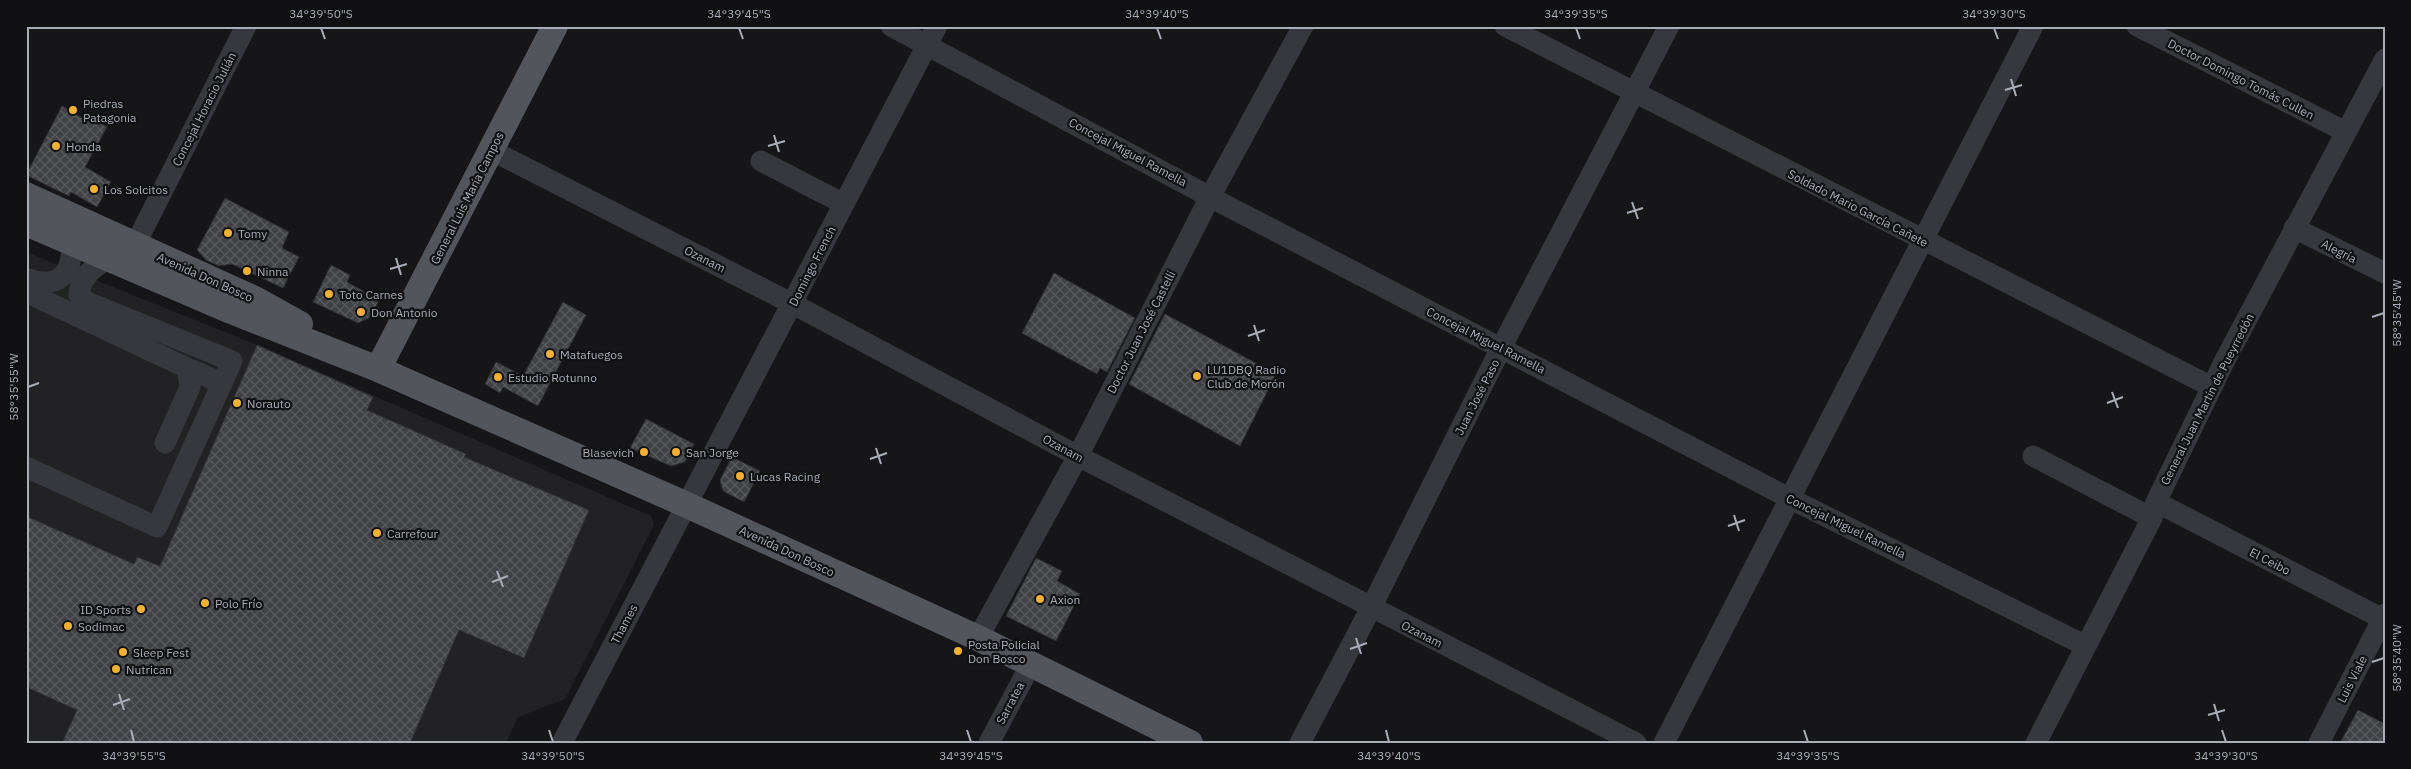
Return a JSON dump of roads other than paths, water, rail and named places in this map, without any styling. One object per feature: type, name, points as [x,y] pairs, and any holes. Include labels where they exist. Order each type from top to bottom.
[{"type":"main road","name":"General Luis María Campos","points":[[378,369],[555,26]]},
{"type":"main road","name":"Avenida Don Bosco","points":[[26,195],[258,300],[378,369]]},
{"type":"main road","name":"Avenida Don Bosco","points":[[26,223],[231,312],[378,369],[687,505],[978,638],[1190,743]]},
{"type":"street","name":"Concejal Horacio Julián","points":[[135,245],[246,26]]},
{"type":"street","name":"Concejal Miguel Ramella","points":[[891,26],[932,35],[1210,197],[1791,499],[2086,646]]},
{"type":"street","name":"Doctor Juan José Castelli","points":[[978,638],[1078,456],[1210,197],[1302,26]]},
{"type":"street","name":"Soldado Mario García Cañete","points":[[1506,26],[1923,241],[2212,387]]},
{"type":"street","name":"Juan José Paso","points":[[1300,743],[1371,608],[1501,348],[1669,26]]},
{"type":"street","points":[[1664,743],[2033,26]]},
{"type":"street","name":"Doctor Domingo Tomás Cullen","points":[[2137,26],[2346,132]]},
{"type":"street","name":"Domingo French","points":[[687,505],[932,35]]},
{"type":"street","name":"General Juan Martín de Pueyrredón","points":[[2036,743],[2154,510],[2212,387],[2294,228],[2385,59]]},
{"type":"street","name":"Ozanam","points":[[491,150],[793,304],[1078,456],[1636,743]]},
{"type":"street","points":[[761,161],[844,204]]},
{"type":"street","name":"Alegría","points":[[2294,228],[2385,273]]},
{"type":"street","points":[[26,278],[41,283],[60,278],[70,266],[72,258],[71,242]]},
{"type":"street","points":[[26,467],[158,527],[232,361],[110,312],[87,302],[80,295],[80,285],[89,273],[109,258],[135,245]]},
{"type":"street","points":[[26,292],[222,383]]},
{"type":"street","points":[[110,312],[140,346]]},
{"type":"street","points":[[165,443],[190,387],[187,368]]},
{"type":"street","name":"El Ceibo","points":[[2033,456],[2154,510],[2384,618]]},
{"type":"street","name":"Thames","points":[[562,743],[687,505]]},
{"type":"street","name":"Luis Viale","points":[[2319,743],[2384,618]]},
{"type":"street","name":"Sarratea","points":[[989,743],[1031,664]]},
{"type":"place","name":"Piedras Patagonia","points":[[73,110]]},
{"type":"place","name":"Honda","points":[[56,146]]},
{"type":"place","name":"Los Solcitos","points":[[94,189]]},
{"type":"place","name":"Tomy","points":[[228,233]]},
{"type":"place","name":"Ninna","points":[[247,271]]},
{"type":"place","name":"Toto Carnes","points":[[329,294]]},
{"type":"place","name":"Don Antonio","points":[[361,312]]},
{"type":"place","name":"Matafuegos","points":[[550,354]]},
{"type":"place","name":"LU1DBQ Radio Club de Morón","points":[[1197,376]]},
{"type":"place","name":"Estudio Rotunno","points":[[498,377]]},
{"type":"place","name":"Norauto","points":[[237,403]]},
{"type":"place","name":"Blasevich","points":[[644,452]]},
{"type":"place","name":"San Jorge","points":[[676,452]]},
{"type":"place","name":"Lucas Racing","points":[[740,476]]},
{"type":"place","name":"Carrefour","points":[[377,533]]},
{"type":"place","name":"Axion","points":[[1040,599]]},
{"type":"place","name":"Polo Frío","points":[[205,603]]},
{"type":"place","name":"ID Sports","points":[[141,609]]},
{"type":"place","name":"Sodimac","points":[[68,626]]},
{"type":"place","name":"Posta Policial Don Bosco","points":[[958,651]]},
{"type":"place","name":"Sleep Fest","points":[[123,652]]},
{"type":"place","name":"Nutrican","points":[[116,669]]}]
